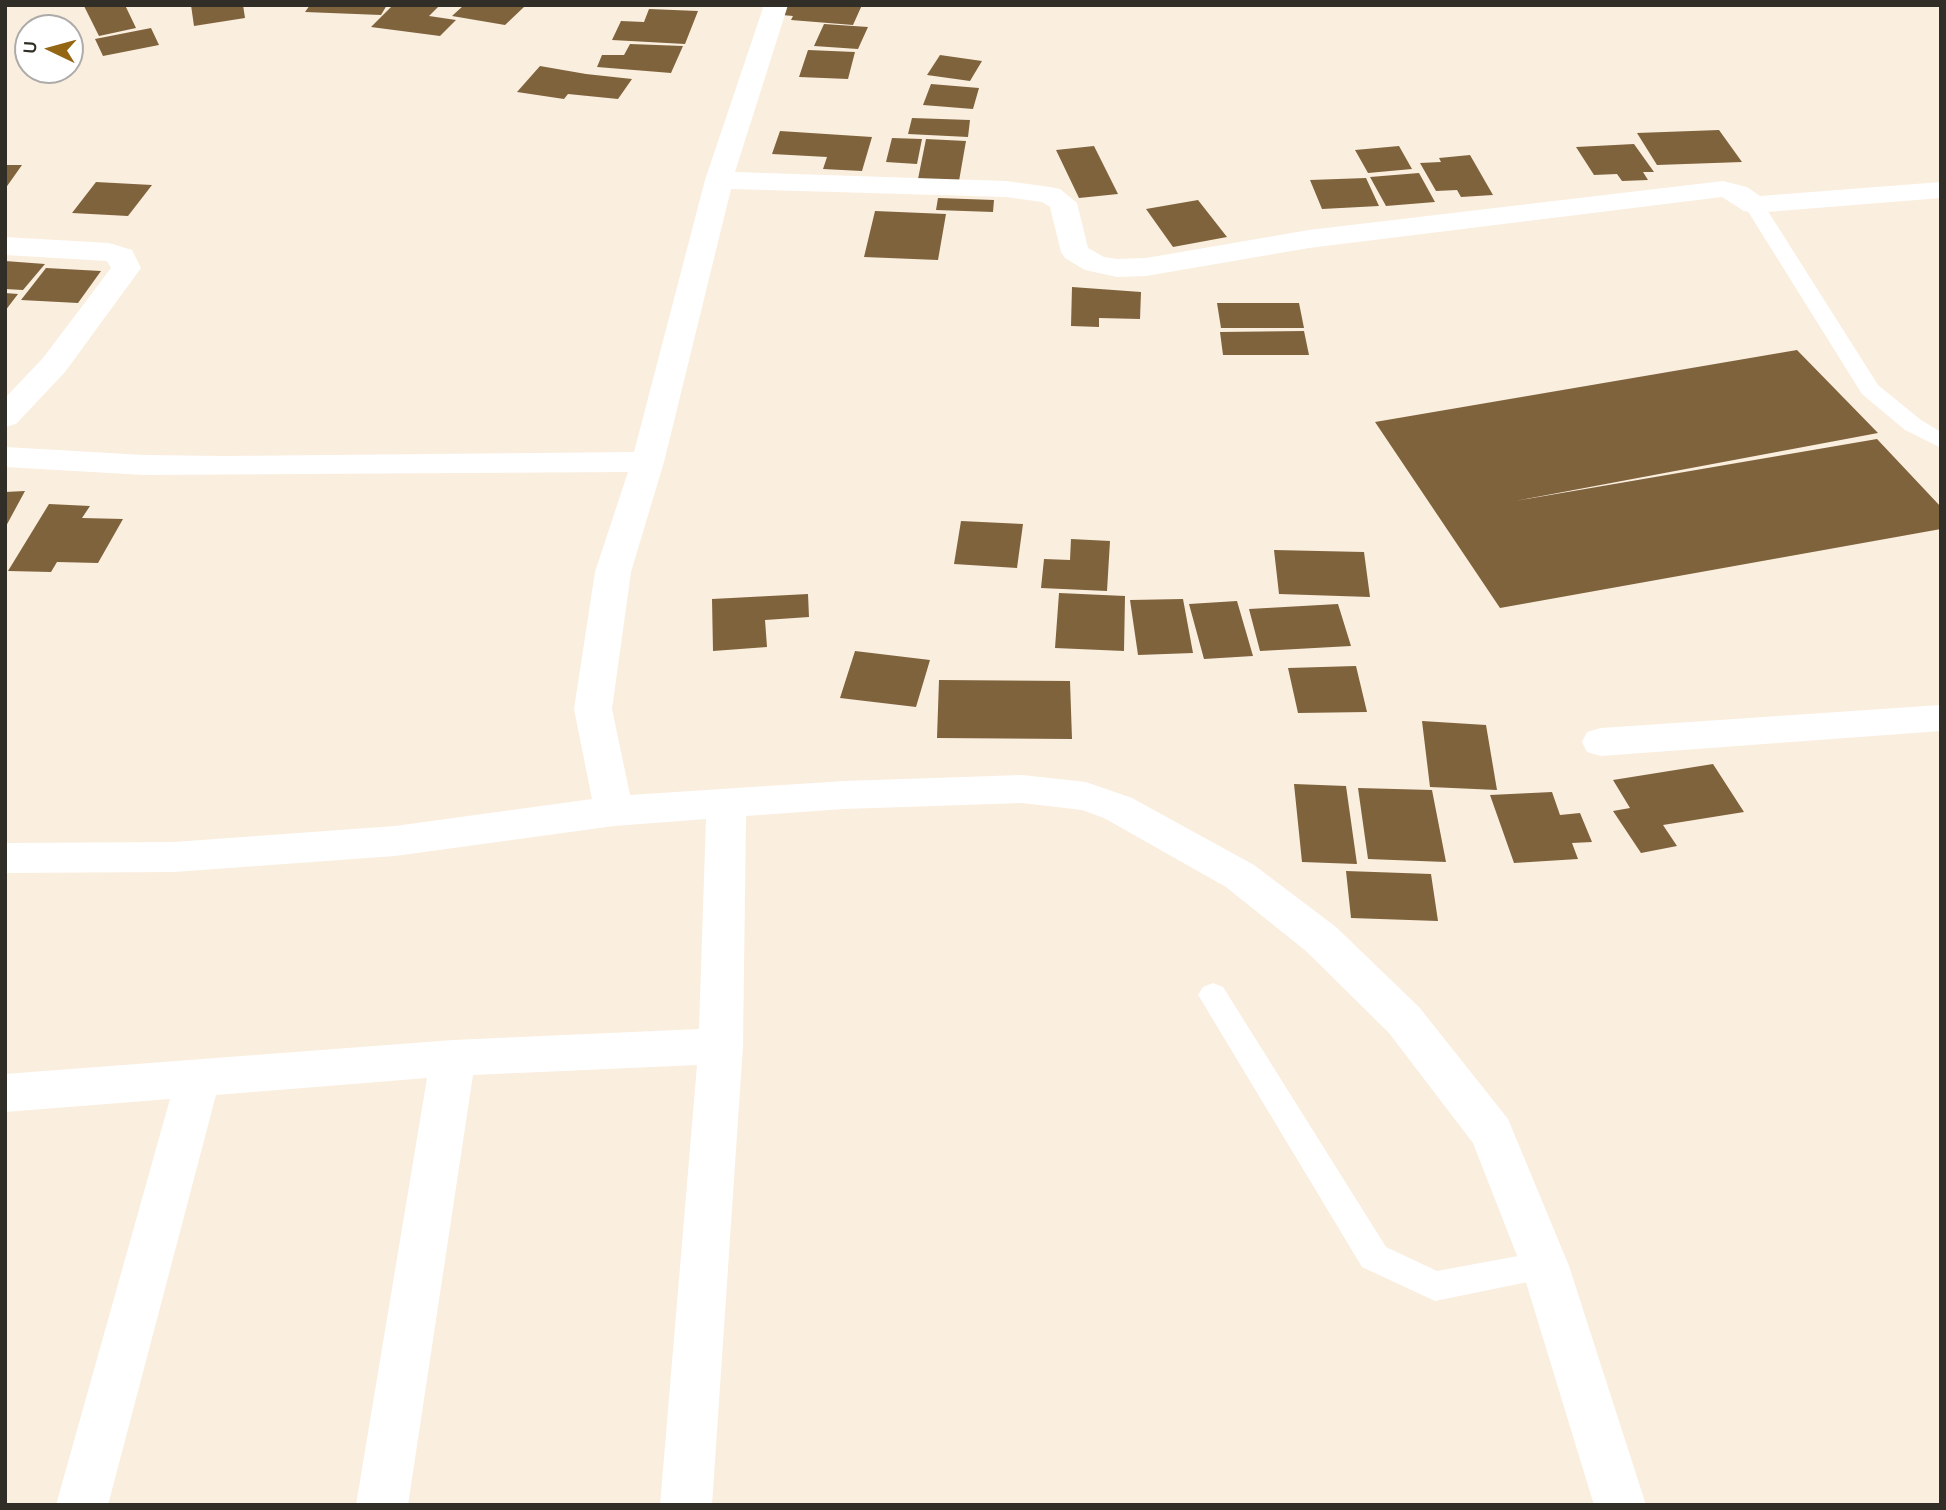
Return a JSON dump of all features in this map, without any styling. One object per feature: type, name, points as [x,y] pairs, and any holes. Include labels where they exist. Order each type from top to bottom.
[{"type":"street","points":[[614,811],[593,709],[613,572],[648,462],[719,180],[776,5]]},
{"type":"street","points":[[719,180],[1006,189],[1050,195],[1063,204],[1075,252],[1095,264],[1117,268],[1146,267],[1309,239],[1723,189],[1737,193],[1754,205],[1941,190]]},
{"type":"street","points":[[5,246],[109,252],[122,256],[126,268],[54,365],[5,416]]},
{"type":"street","points":[[5,457],[226,466],[648,462]]},
{"type":"street","points":[[1601,742],[1941,718]]},
{"type":"street","points":[[5,858],[174,857],[367,843],[614,811],[1022,789],[1086,796],[1118,808],[1240,876],[1321,939],[1404,1020],[1492,1133],[1545,1266],[1620,1505]]},
{"type":"street","points":[[686,1505],[722,1046],[726,803]]},
{"type":"street","points":[[5,1093],[453,1058],[722,1046]]},
{"type":"street","points":[[382,1505],[453,1058]]},
{"type":"street","points":[[82,1505],[198,1077]]},
{"type":"lane","points":[[1754,205],[1870,389],[1913,425],[1941,441]]},
{"type":"lane","points":[[1213,995],[1374,1257],[1435,1286],[1545,1266]]},
{"type":"building","points":[[125,5],[136,28],[99,36],[84,6]]},
{"type":"building","points":[[191,5],[243,5],[245,18],[194,26]]},
{"type":"building","points":[[310,5],[387,5],[381,15],[305,12]]},
{"type":"building","points":[[393,5],[440,5],[429,16],[456,20],[440,36],[371,27]]},
{"type":"building","points":[[464,5],[524,7],[505,25],[452,16]]},
{"type":"building","points":[[787,5],[862,5],[853,25],[791,20],[793,16],[782,15]]},
{"type":"building","points":[[649,9],[698,11],[685,44],[612,40],[621,21],[644,22]]},
{"type":"building","points":[[824,24],[868,27],[858,49],[814,46]]},
{"type":"building","points":[[151,28],[159,45],[103,56],[95,39]]},
{"type":"building","points":[[630,44],[683,46],[671,73],[597,67],[602,55],[624,55]]},
{"type":"building","points":[[808,50],[855,52],[848,79],[799,77]]},
{"type":"building","points":[[940,55],[982,61],[970,81],[927,75]]},
{"type":"building","points":[[540,66],[632,79],[618,99],[568,94],[564,99],[517,92]]},
{"type":"building","points":[[931,84],[979,88],[973,109],[923,105]]},
{"type":"building","points":[[912,118],[970,120],[968,137],[908,134]]},
{"type":"building","points":[[1719,130],[1742,162],[1657,165],[1637,133]]},
{"type":"building","points":[[780,131],[872,137],[862,171],[823,169],[827,157],[772,154]]},
{"type":"building","points":[[892,138],[922,139],[917,164],[886,162]]},
{"type":"building","points":[[926,139],[966,141],[959,181],[918,179]]},
{"type":"building","points":[[1634,144],[1654,172],[1643,172],[1648,180],[1622,181],[1617,174],[1594,175],[1576,147]]},
{"type":"building","points":[[1094,146],[1118,194],[1079,198],[1056,150]]},
{"type":"building","points":[[1399,146],[1412,169],[1368,173],[1355,150]]},
{"type":"building","points":[[1470,155],[1493,195],[1461,197],[1457,190],[1436,191],[1420,163],[1441,162],[1439,158]]},
{"type":"building","points":[[5,165],[22,165],[5,189]]},
{"type":"building","points":[[1419,173],[1435,202],[1386,206],[1370,177]]},
{"type":"building","points":[[1366,178],[1379,206],[1322,209],[1310,180]]},
{"type":"building","points":[[96,182],[152,185],[128,216],[72,213]]},
{"type":"building","points":[[938,198],[994,200],[993,212],[936,210]]},
{"type":"building","points":[[1198,200],[1227,237],[1173,247],[1146,209]]},
{"type":"building","points":[[875,211],[946,214],[938,260],[864,257]]},
{"type":"building","points":[[5,261],[45,264],[23,290],[5,289]]},
{"type":"building","points":[[46,268],[101,271],[78,303],[21,300]]},
{"type":"building","points":[[1072,287],[1141,292],[1140,319],[1099,318],[1099,327],[1071,326]]},
{"type":"building","points":[[5,293],[18,294],[5,311]]},
{"type":"building","points":[[1217,303],[1299,303],[1304,328],[1221,328]]},
{"type":"building","points":[[1304,331],[1309,355],[1223,355],[1220,332]]},
{"type":"building","points":[[1797,350],[1878,433],[1515,501],[1877,439],[1941,507],[1941,529],[1500,608],[1375,422]]},
{"type":"building","points":[[25,491],[5,528],[5,492]]},
{"type":"building","points":[[49,504],[90,506],[82,518],[123,519],[98,563],[57,562],[51,572],[8,571]]},
{"type":"building","points":[[961,521],[1023,524],[1017,568],[954,564]]},
{"type":"building","points":[[1071,539],[1110,541],[1107,591],[1041,588],[1044,559],[1070,560]]},
{"type":"building","points":[[1274,550],[1364,552],[1370,597],[1279,594]]},
{"type":"building","points":[[1059,593],[1125,596],[1124,651],[1055,648]]},
{"type":"building","points":[[808,594],[809,617],[765,620],[767,647],[713,651],[712,599]]},
{"type":"building","points":[[1183,599],[1193,653],[1138,655],[1130,600]]},
{"type":"building","points":[[1237,601],[1253,656],[1204,659],[1189,604]]},
{"type":"building","points":[[1338,604],[1351,646],[1260,651],[1249,609]]},
{"type":"building","points":[[855,651],[930,660],[916,707],[840,698]]},
{"type":"building","points":[[1356,666],[1367,712],[1298,713],[1288,668]]},
{"type":"building","points":[[939,680],[1070,681],[1072,739],[937,738]]},
{"type":"building","points":[[1422,721],[1486,725],[1497,790],[1430,787]]},
{"type":"building","points":[[1713,764],[1744,812],[1663,825],[1677,846],[1641,853],[1613,811],[1630,808],[1613,780]]},
{"type":"building","points":[[1294,784],[1346,786],[1357,864],[1302,862]]},
{"type":"building","points":[[1358,788],[1432,790],[1446,862],[1368,859]]},
{"type":"building","points":[[1552,792],[1560,815],[1580,813],[1592,842],[1572,843],[1578,859],[1514,863],[1490,795]]},
{"type":"building","points":[[1346,871],[1431,874],[1438,921],[1351,918]]}]
